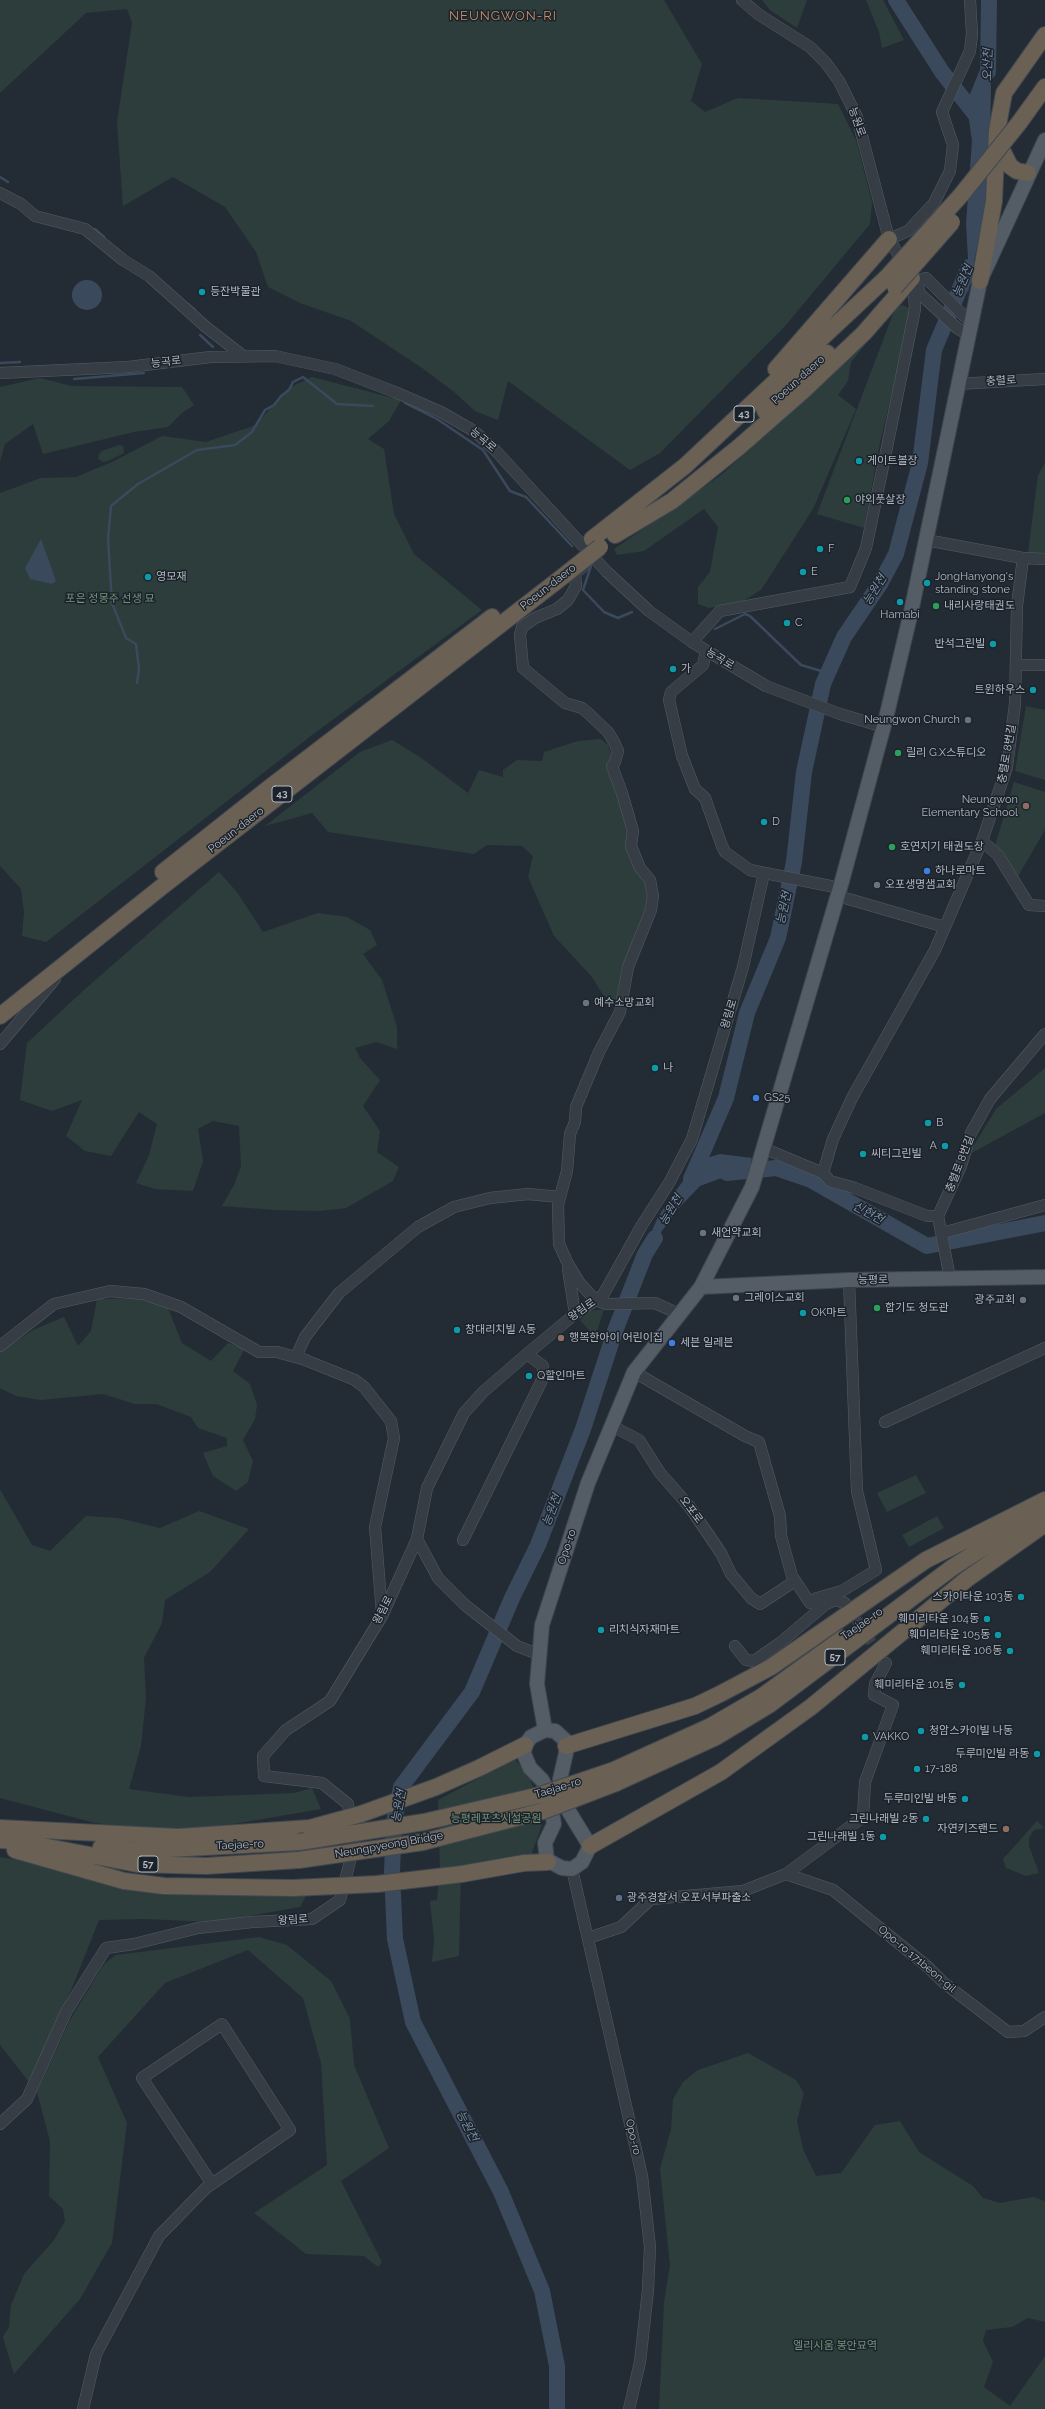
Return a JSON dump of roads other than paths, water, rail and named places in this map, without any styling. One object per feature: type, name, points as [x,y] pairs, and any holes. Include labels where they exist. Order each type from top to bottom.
[{"type":"highway","points":[[980,281],[994,201],[996,137],[1004,93],[1045,35]]},
{"type":"highway","name":"43","points":[[1021,128],[1045,87]]},
{"type":"highway","name":"43","points":[[891,282],[962,194],[1045,103]]},
{"type":"highway","points":[[996,137],[1010,166],[1017,171],[1028,173]]},
{"type":"highway","points":[[627,511],[740,409],[805,338],[889,239]]},
{"type":"highway","points":[[615,535],[672,501],[739,447],[804,390],[919,279]]},
{"type":"highway","name":"Poeun-daero","points":[[596,548],[627,511],[685,466],[891,282]]},
{"type":"highway","name":"Poeun-daero","points":[[596,548],[615,535],[731,441],[834,347],[891,282]]},
{"type":"highway","name":"43","points":[[562,570],[596,548]]},
{"type":"highway","name":"Poeun-daero","points":[[0,1016],[562,570]]},
{"type":"highway","name":"Poeun-daero","points":[[0,1002],[269,788],[562,570]]},
{"type":"highway","points":[[566,1746],[695,1706],[720,1694],[771,1667],[926,1560],[1045,1500]]},
{"type":"highway","name":"Taejae-ro","points":[[615,1777],[711,1726],[761,1697],[952,1560],[1020,1517],[1045,1506]]},
{"type":"highway","name":"Taejae-ro","points":[[0,1832],[132,1851],[299,1842],[424,1822],[615,1777],[716,1738],[770,1705],[953,1567],[997,1539],[1045,1515]]},
{"type":"highway","points":[[590,1846],[722,1772],[811,1707],[967,1579],[1045,1524]]},
{"type":"highway","points":[[0,1828],[178,1837],[310,1828],[360,1814],[422,1792],[479,1768],[525,1745]]},
{"type":"highway","name":"Neungpyeong Bridge","points":[[299,1860],[423,1842],[543,1811],[615,1777]]},
{"type":"highway","name":"Taejae-ro","points":[[0,1840],[16,1841],[137,1864],[206,1866],[299,1860]]},
{"type":"highway","points":[[0,1845],[124,1881],[164,1886],[293,1888],[377,1884],[462,1874],[524,1863],[548,1862]]},
{"type":"main road","points":[[763,1148],[835,890],[884,727],[926,540],[957,384],[962,331],[980,281],[1028,173],[1044,144]]},
{"type":"main road","name":"Opo-ro","points":[[545,1730],[537,1684],[542,1625],[588,1483],[634,1372],[701,1287],[752,1187],[763,1148]]},
{"type":"main road","name":"능평로","points":[[701,1287],[849,1280],[1045,1278]]},
{"type":"main road","points":[[545,1730],[555,1731],[566,1741],[566,1746],[560,1778],[566,1804],[574,1822],[584,1833],[590,1846],[582,1862],[572,1869],[562,1868],[548,1862],[545,1843],[554,1824],[548,1791],[542,1780],[530,1768],[524,1754],[525,1745],[531,1737],[545,1730]]},
{"type":"street","name":"능원로","points":[[742,0],[758,14],[810,47],[826,63],[839,81],[857,117],[889,239],[919,279],[919,293],[962,331]]},
{"type":"street","points":[[889,239],[908,231],[934,203],[950,171],[953,145],[943,112],[970,51],[972,34],[970,0]]},
{"type":"street","points":[[0,193],[21,204],[35,216],[85,229],[122,260],[149,276],[200,322],[242,355]]},
{"type":"street","points":[[692,642],[720,611],[850,587],[866,548],[915,309],[919,279],[968,316]]},
{"type":"street","name":"능곡로","points":[[0,373],[128,367],[242,355],[275,356],[335,369],[395,392],[459,421],[495,450],[596,548],[607,572],[649,611],[692,642],[766,686],[840,714],[884,727]]},
{"type":"street","name":"충렬로","points":[[957,384],[1045,379]]},
{"type":"street","points":[[926,540],[1022,558],[1045,559]]},
{"type":"street","points":[[596,548],[575,573],[576,586],[568,600],[557,609],[534,618],[522,627],[520,635],[523,668],[565,703],[582,708],[590,714],[608,732],[614,742],[618,751],[615,762],[612,766],[622,792],[633,831],[631,846],[640,868],[650,880],[654,896],[651,910],[628,967],[620,1012],[599,1052],[576,1107],[575,1122],[570,1134],[567,1171],[560,1197],[557,1229],[559,1244],[568,1264],[578,1282],[595,1300],[607,1304],[652,1302],[679,1314]]},
{"type":"street","name":"충렬로 8번길","points":[[823,1173],[833,1139],[852,1098],[935,950],[982,841],[1007,767],[1015,704],[1017,665],[1017,606],[1022,558]]},
{"type":"street","points":[[706,651],[703,665],[697,672],[671,692],[671,713],[682,756],[695,789],[705,798],[725,852],[750,870],[835,890],[945,927]]},
{"type":"street","points":[[1017,665],[1045,665]]},
{"type":"street","points":[[982,841],[998,855],[1029,905],[1045,906]]},
{"type":"street","name":"왕림로","points":[[0,2124],[26,2099],[66,2012],[106,1948],[134,1944],[198,1928],[252,1922],[312,1919],[340,1900],[354,1846],[348,1804],[322,1783],[264,1776],[263,1756],[286,1730],[330,1701],[382,1616],[417,1539],[426,1488],[464,1413],[482,1392],[527,1354],[575,1314],[604,1295],[642,1225],[669,1183],[692,1139],[743,967],[766,874]]},
{"type":"street","points":[[0,1044],[77,955]]},
{"type":"street","name":"충렬로 8번길","points":[[938,1216],[961,1166],[971,1133],[990,1099],[1045,1034]]},
{"type":"street","points":[[763,1148],[823,1173],[830,1181],[855,1188],[927,1216],[938,1216],[946,1249],[950,1278]]},
{"type":"street","points":[[302,1359],[304,1337],[339,1293],[418,1227],[454,1207],[490,1198],[528,1194],[560,1197]]},
{"type":"street","points":[[943,1235],[1045,1205]]},
{"type":"street","points":[[568,1264],[575,1314]]},
{"type":"street","points":[[810,1604],[818,1598],[842,1591],[876,1570],[857,1492],[849,1280]]},
{"type":"street","points":[[0,1346],[54,1304],[110,1291],[144,1294],[181,1306],[259,1352],[277,1352],[302,1359],[355,1380],[364,1387],[390,1421],[394,1438],[375,1527],[382,1616]]},
{"type":"street","points":[[885,1422],[1045,1348]]},
{"type":"street","points":[[463,1540],[544,1378],[543,1366],[527,1354]]},
{"type":"street","points":[[634,1372],[745,1436],[759,1442],[780,1516],[781,1536],[796,1582],[810,1604]]},
{"type":"street","name":"오포로","points":[[612,1426],[639,1440],[660,1473],[689,1506],[721,1553],[731,1574],[751,1598],[760,1604],[796,1582]]},
{"type":"street","points":[[417,1539],[438,1578],[465,1606],[517,1646],[540,1655]]},
{"type":"street","points":[[736,1646],[746,1660],[754,1661],[780,1643],[826,1604],[835,1600],[845,1602]]},
{"type":"street","points":[[810,1604],[826,1604]]},
{"type":"street","points":[[588,1938],[621,1927],[651,1899],[743,1891],[786,1874],[863,1817],[865,1782],[894,1705],[874,1695],[875,1684],[886,1663]]},
{"type":"street","name":"Opo-ro","points":[[572,1869],[642,2176],[650,2247],[648,2290],[640,2362],[629,2409]]},
{"type":"street","name":"Opo-ro 171beon-gil","points":[[786,1874],[833,1890],[928,1967],[944,1983],[1008,2032],[1024,2031],[1045,2017]]},
{"type":"street","points":[[83,2409],[96,2354],[159,2236],[212,2184],[290,2130],[222,2024],[142,2078],[212,2184]]},
{"type":"water","points":[[988,50],[991,88],[989,187],[968,292],[955,280],[968,259],[966,223],[972,141],[968,113],[970,94]]},
{"type":"water","points":[[87,280],[98,284],[102,295],[98,306],[87,310],[76,306],[72,295],[76,284]]},
{"type":"water","points":[[41,539],[56,581],[52,584],[30,579],[25,568]]},
{"type":"water","points":[[720,1154],[752,1158],[747,1174],[719,1179],[700,1186],[678,1209],[645,1254],[637,1273],[644,1248],[658,1217],[674,1193],[699,1160]]},
{"type":"waterway","name":"능원천","points":[[896,0],[942,72],[982,123]]},
{"type":"waterway","name":"오산천","points":[[988,72],[989,0]]},
{"type":"waterway","points":[[0,177],[8,182]]},
{"type":"waterway","points":[[95,229],[104,237]]},
{"type":"waterway","name":"능원천","points":[[691,1179],[726,1098],[747,1013],[778,938],[794,862],[804,772],[823,684],[844,637],[880,584],[896,554],[920,463],[934,350],[969,267]]},
{"type":"waterway","points":[[188,304],[195,310]]},
{"type":"waterway","points":[[200,335],[213,347]]},
{"type":"waterway","points":[[0,363],[20,362]]},
{"type":"waterway","points":[[74,379],[144,373]]},
{"type":"waterway","points":[[137,683],[139,669],[136,644],[126,638],[112,603],[108,540],[111,506],[138,484],[197,450],[235,445],[252,432],[265,410],[274,405],[281,396],[289,390],[293,382],[303,377],[337,404],[373,406]]},
{"type":"waterway","points":[[405,403],[437,419],[483,450],[510,491],[526,497],[572,546]]},
{"type":"waterway","points":[[591,566],[583,590],[604,612],[618,618],[632,612]]},
{"type":"waterway","points":[[715,629],[745,614],[750,616],[801,665],[828,673]]},
{"type":"waterway","name":"신현천","points":[[727,1173],[776,1168],[811,1180],[927,1246],[1045,1223]]},
{"type":"waterway","name":"능원천","points":[[557,2409],[557,2366],[542,2291],[501,2192],[413,2022],[395,1939],[392,1872],[394,1822],[401,1787],[472,1692],[512,1598],[538,1545],[583,1429],[615,1331],[645,1254],[655,1238]]},
{"type":"tunnel","points":[[847,1606],[882,1658]]},
{"type":"place","name":"등잔박물관","points":[[202,292]]},
{"type":"place","name":"게이트볼장","points":[[859,461]]},
{"type":"place","name":"야외풋살장","points":[[847,500]]},
{"type":"place","name":"F","points":[[820,549]]},
{"type":"place","name":"E","points":[[803,572]]},
{"type":"place","name":"영모재","points":[[148,577]]},
{"type":"place","name":"JongHanyong's standing stone","points":[[927,583]]},
{"type":"place","name":"Hamabi","points":[[900,602]]},
{"type":"place","name":"내리사랑태권도","points":[[936,606]]},
{"type":"place","name":"C","points":[[787,623]]},
{"type":"place","name":"반석그린빌","points":[[993,644]]},
{"type":"place","name":"가","points":[[673,669]]},
{"type":"place","name":"트윈하우스","points":[[1033,690]]},
{"type":"place","name":"Neungwon Church","points":[[968,720]]},
{"type":"place","name":"릴리 G.X스튜디오","points":[[898,753]]},
{"type":"place","name":"Neungwon Elementary School","points":[[1026,806]]},
{"type":"place","name":"D","points":[[764,822]]},
{"type":"place","name":"호연지기 태권도장","points":[[892,847]]},
{"type":"place","name":"하나로마트","points":[[927,871]]},
{"type":"place","name":"오포생명샘교회","points":[[877,885]]},
{"type":"place","name":"예수소망교회","points":[[586,1003]]},
{"type":"place","name":"나","points":[[655,1068]]},
{"type":"place","name":"GS25","points":[[756,1098]]},
{"type":"place","name":"B","points":[[928,1123]]},
{"type":"place","name":"A","points":[[945,1146]]},
{"type":"place","name":"씨티그린빌","points":[[863,1154]]},
{"type":"place","name":"새언약교회","points":[[703,1233]]},
{"type":"place","name":"그레이스교회","points":[[736,1298]]},
{"type":"place","name":"광주교회","points":[[1023,1300]]},
{"type":"place","name":"합기도 청도관","points":[[877,1308]]},
{"type":"place","name":"OK마트","points":[[803,1313]]},
{"type":"place","name":"창대리치빌 A동","points":[[457,1330]]},
{"type":"place","name":"행복한아이 어린이집","points":[[561,1338]]},
{"type":"place","name":"세븐 일레븐","points":[[672,1343]]},
{"type":"place","name":"Q할인마트","points":[[529,1376]]},
{"type":"place","name":"스카이타운 103동","points":[[1021,1597]]},
{"type":"place","name":"훼미리타운 104동","points":[[987,1619]]},
{"type":"place","name":"리치식자재마트","points":[[601,1630]]},
{"type":"place","name":"훼미리타운 105동","points":[[998,1635]]},
{"type":"place","name":"훼미리타운 106동","points":[[1010,1651]]},
{"type":"place","name":"훼미리타운 101동","points":[[962,1685]]},
{"type":"place","name":"청암스카이빌 나동","points":[[921,1731]]},
{"type":"place","name":"VAKKO","points":[[865,1737]]},
{"type":"place","name":"두루미인빌 라동","points":[[1037,1754]]},
{"type":"place","name":"17-188","points":[[917,1769]]},
{"type":"place","name":"두루미인빌 바동","points":[[965,1799]]},
{"type":"place","name":"그린나래빌 2동","points":[[926,1819]]},
{"type":"place","name":"자연키즈랜드","points":[[1006,1829]]},
{"type":"place","name":"그린나래빌 1동","points":[[883,1837]]},
{"type":"place","name":"광주경찰서 오포서부파출소","points":[[619,1898]]},
{"type":"district","name":"NEUNGWON-RI","points":[[503,16]]},
{"type":"park label","name":"포은 정몽주 선생 묘","points":[[110,599]]},
{"type":"park label","name":"능평레포츠시설공원","points":[[496,1819]]},
{"type":"park label","name":"엘리시움 봉안묘역","points":[[835,2346]]}]
